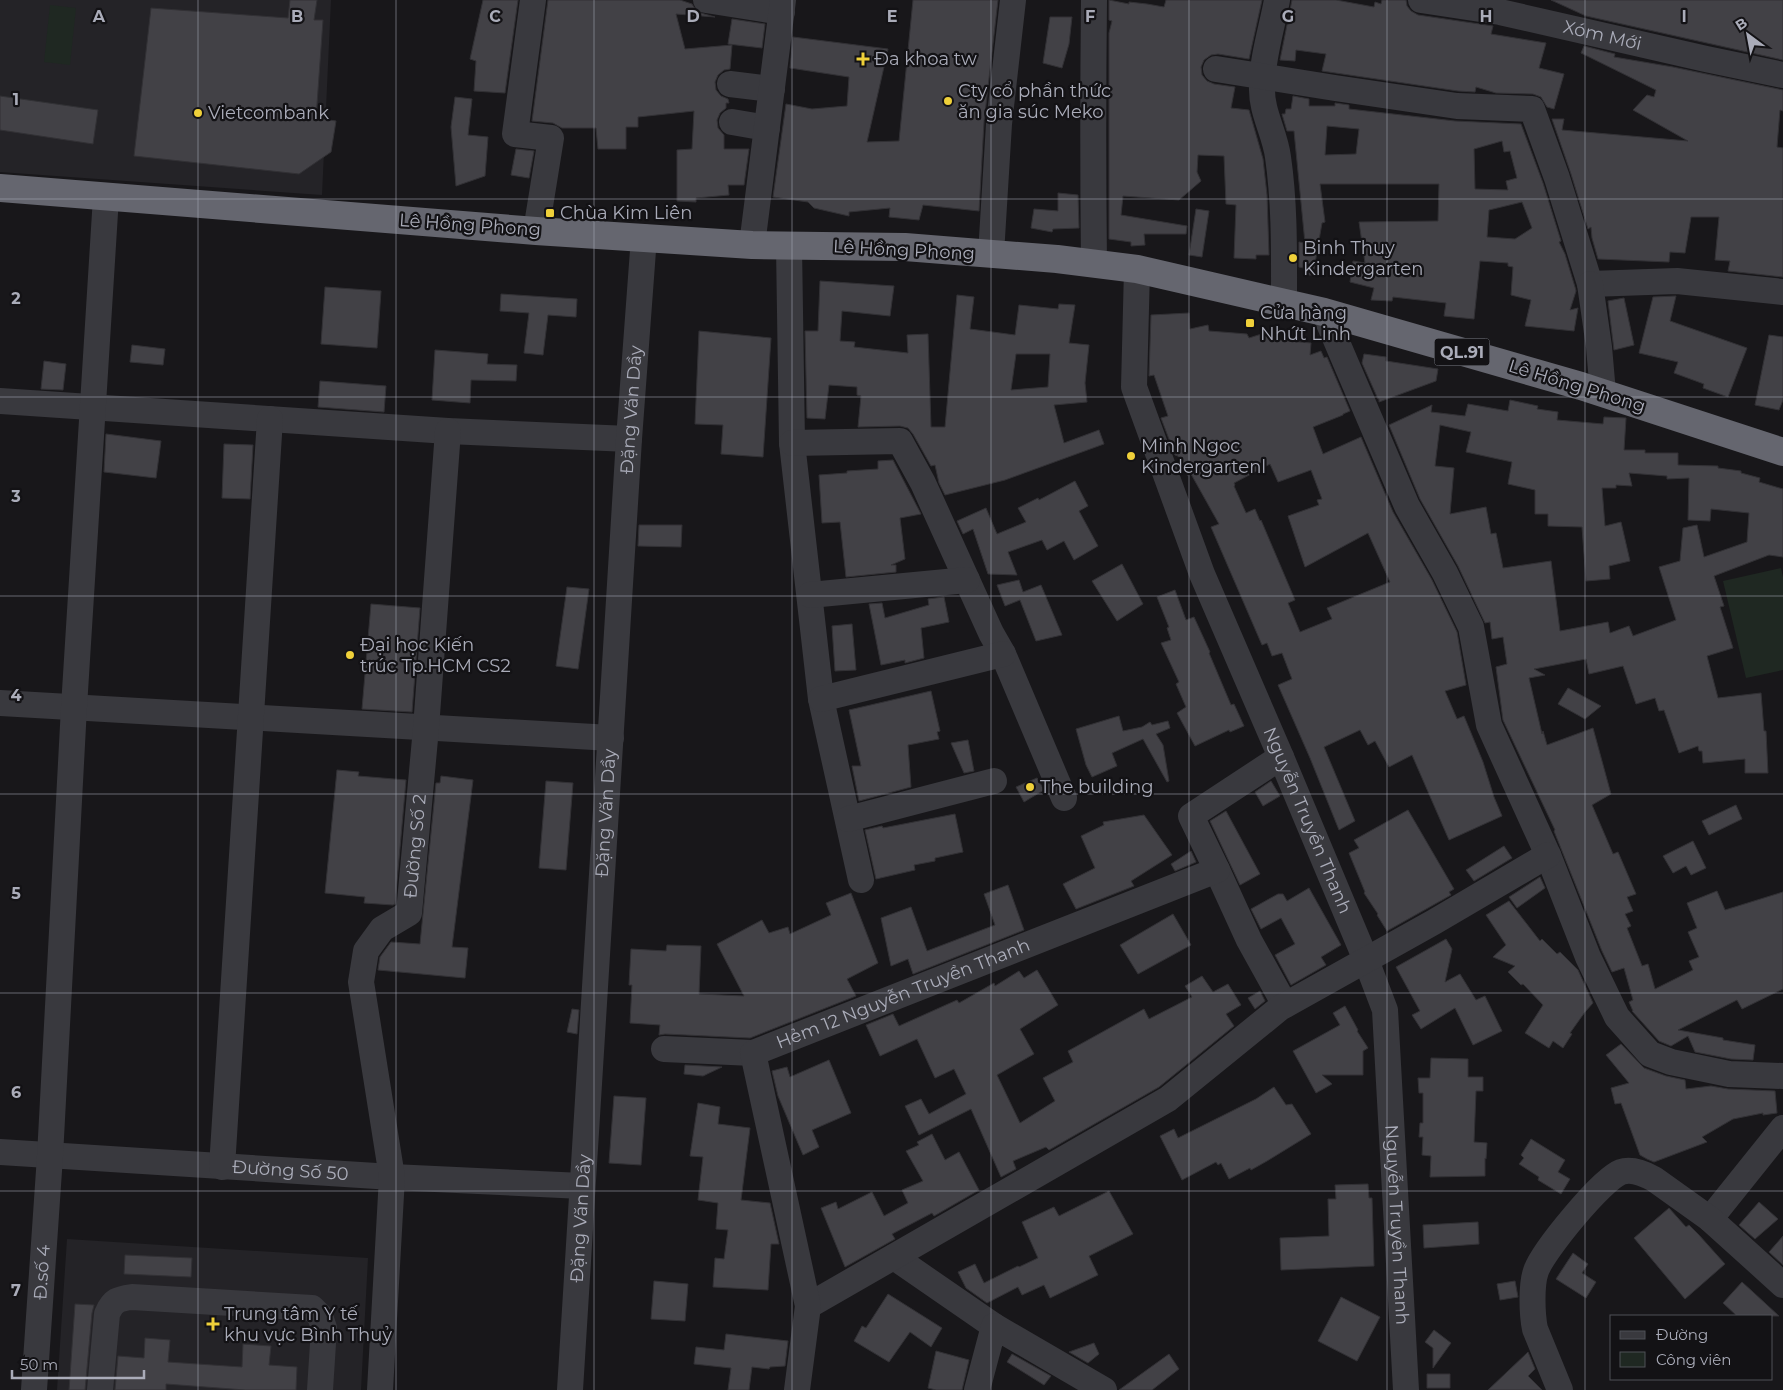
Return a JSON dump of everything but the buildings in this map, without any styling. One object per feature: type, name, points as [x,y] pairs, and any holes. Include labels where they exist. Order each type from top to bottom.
[{"type":"highway","name":"Lê Hồng Phong","points":[[0,188],[752,245],[905,247],[1137,269],[1324,312],[1603,393],[1783,452]]},
{"type":"street","points":[[533,0],[515,134],[551,138],[536,230]]},
{"type":"street","points":[[706,0],[782,6],[752,245]]},
{"type":"street","points":[[991,254],[1000,124],[1013,0]]},
{"type":"street","points":[[1094,0],[1092,103],[1094,264]]},
{"type":"street","points":[[1277,0],[1262,76],[1264,106],[1278,156],[1284,230],[1284,303]]},
{"type":"street","name":"Xóm Mới","points":[[1421,0],[1500,12],[1783,75]]},
{"type":"street","points":[[1216,69],[1457,106],[1532,109],[1557,178],[1590,284],[1603,393]]},
{"type":"street","points":[[730,84],[772,89]]},
{"type":"street","points":[[732,122],[767,128]]},
{"type":"street","name":"Đ.số 4","points":[[34,1390],[50,1156],[74,707],[106,197]]},
{"type":"street","name":"Đặng Văn Dầy","points":[[570,1390],[629,439],[644,237]]},
{"type":"street","points":[[789,246],[792,444],[821,699],[861,880]]},
{"type":"street","name":"Nguyễn Truyền Thanh","points":[[1137,269],[1134,388],[1202,574],[1281,757],[1385,1010],[1406,1390]]},
{"type":"street","points":[[1590,284],[1598,282],[1677,281],[1783,292]]},
{"type":"street","points":[[1324,312],[1407,506],[1445,572],[1471,627],[1489,725],[1548,855],[1588,956],[1617,1017],[1650,1054],[1671,1062],[1729,1074],[1783,1076]]},
{"type":"street","points":[[0,401],[448,431],[629,439]]},
{"type":"street","points":[[222,1166],[270,419]]},
{"type":"street","name":"Đường Số 2","points":[[380,1390],[392,1177],[361,982],[366,951],[382,928],[409,913],[426,728],[448,431]]},
{"type":"street","points":[[792,444],[900,441],[923,482],[1002,654],[1064,798]]},
{"type":"street","points":[[810,595],[967,580]]},
{"type":"street","points":[[821,699],[1002,654]]},
{"type":"street","points":[[0,703],[611,738]]},
{"type":"street","points":[[1281,757],[1191,816],[1249,940],[1286,1005]]},
{"type":"street","points":[[848,819],[994,781]]},
{"type":"street","points":[[808,1306],[1168,1099],[1286,1005],[1548,855]]},
{"type":"street","name":"Hẻm 12 Nguyễn Truyền Thanh","points":[[797,1390],[808,1306],[753,1053],[1217,870]]},
{"type":"street","points":[[664,1049],[753,1053]]},
{"type":"street","points":[[1710,1219],[1783,1128]]},
{"type":"street","name":"Đường Số 50","points":[[0,1152],[392,1177],[582,1186]]},
{"type":"street","points":[[1560,1390],[1534,1328],[1534,1281],[1538,1265],[1546,1252],[1584,1205],[1613,1176],[1622,1171],[1632,1170],[1654,1179],[1710,1219],[1783,1285]]},
{"type":"street","points":[[894,1257],[994,1326],[1104,1390]]},
{"type":"street","points":[[100,1390],[107,1314],[111,1304],[120,1299],[132,1297],[312,1308],[320,1316],[324,1328],[320,1390]]},
{"type":"street","points":[[977,1390],[994,1326]]},
{"type":"shaded area","points":[[0,0],[331,0],[322,195],[0,172]]},
{"type":"shaded area","name":"Trung tâm Y tế khu vực Bình Thuỷ","points":[[67,1239],[368,1258],[361,1390],[57,1390]]},
{"type":"green space","points":[[50,5],[76,8],[70,65],[44,62]]},
{"type":"green space","points":[[1781,568],[1783,577],[1783,670],[1746,678],[1723,581]]},
{"type":"place","name":"Đa khoa tw","points":[[863,59]]},
{"type":"place","name":"Cty cổ phần thức ăn gia súc Meko","points":[[948,101]]},
{"type":"place","name":"Vietcombank","points":[[198,113]]},
{"type":"place","name":"Chùa Kim Liên","points":[[550,213]]},
{"type":"place","name":"Binh Thuy Kindergarten","points":[[1293,258]]},
{"type":"place","name":"Cửa hàng Nhứt Linh","points":[[1250,323]]},
{"type":"place","name":"Minh Ngoc Kindergartenl","points":[[1131,456]]},
{"type":"place","name":"Đại học Kiến trúc Tp.HCM CS2","points":[[350,655]]},
{"type":"place","name":"The building","points":[[1030,787]]},
{"type":"place","name":"Trung tâm Y tế khu vực Bình Thuỷ","points":[[213,1324]]}]
